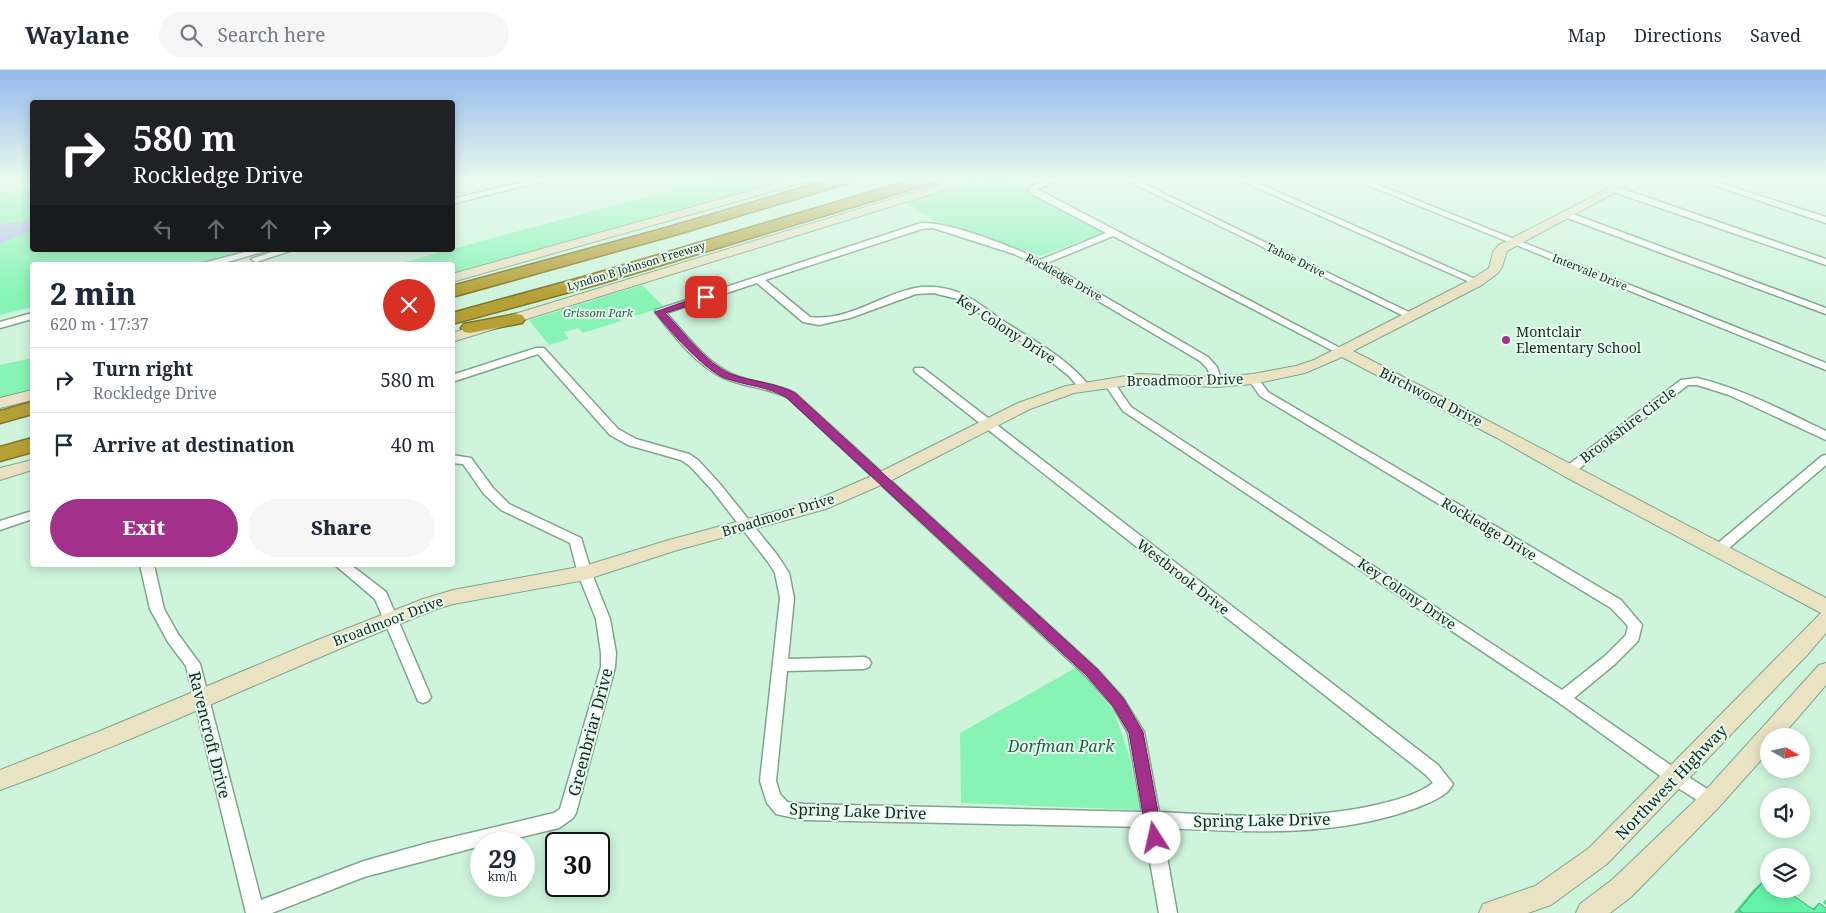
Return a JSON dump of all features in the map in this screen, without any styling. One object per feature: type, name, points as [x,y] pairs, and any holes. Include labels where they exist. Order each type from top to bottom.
[{"type":"highway","points":[[455,290],[499,270],[683,217]]},
{"type":"highway","name":"Lyndon B Johnson Freeway","points":[[455,290],[716,217]]},
{"type":"highway","name":"Lyndon B Johnson Freeway","points":[[455,319],[802,217]]},
{"type":"highway","points":[[455,331],[516,319]]},
{"type":"highway","points":[[0,417],[30,409]]},
{"type":"highway","points":[[0,456],[30,446]]},
{"type":"highway","points":[[0,456],[30,451]]},
{"type":"street","points":[[455,277],[668,217]]},
{"type":"street","name":"Lyndon B Johnson Freeway","points":[[455,337],[846,217]]},
{"type":"street","name":"Birchwood Drive","points":[[1085,217],[1503,434],[1717,551],[1826,606]]},
{"type":"street","name":"Tahoe Drive","points":[[1208,217],[1412,316]]},
{"type":"street","points":[[1329,217],[1478,282]]},
{"type":"street","name":"Intervale Drive","points":[[1452,217],[1826,367]]},
{"type":"street","name":"Broadmoor Drive","points":[[0,780],[58,760],[390,618],[453,597],[585,573],[669,546],[820,505],[882,478],[1038,400],[1071,389],[1138,379],[1217,382],[1300,370],[1478,282],[1494,272],[1498,265],[1499,252],[1559,217]]},
{"type":"street","points":[[1574,217],[1826,311]]},
{"type":"street","points":[[1696,217],[1826,262]]},
{"type":"street","name":"Rockledge Drive","points":[[882,478],[791,396],[778,388],[728,376],[706,360],[660,312],[921,226],[934,225],[1017,252],[1040,263],[1204,359],[1212,367],[1217,382]]},
{"type":"street","points":[[1040,263],[1114,232]]},
{"type":"street","points":[[218,262],[256,252]]},
{"type":"street","points":[[245,262],[281,252]]},
{"type":"street","name":"Key Colony Drive","points":[[759,280],[807,320],[814,322],[832,320],[915,291],[945,291],[961,297],[1053,358],[1073,374],[1084,387]]},
{"type":"street","points":[[0,318],[30,310]]},
{"type":"street","points":[[0,325],[30,317]]},
{"type":"street","name":"Spring Lake Drive","points":[[455,377],[540,350],[614,432],[632,442],[685,457],[716,487],[773,559],[785,581],[787,598],[768,781],[773,798],[782,809],[804,812],[1262,823],[1315,822],[1351,818],[1411,802],[1437,792],[1445,784]]},
{"type":"street","name":"Westbrook Drive","points":[[919,370],[1424,764],[1445,784]]},
{"type":"street","name":"Rockledge Drive","points":[[1253,378],[1264,394],[1608,600],[1627,615],[1635,625],[1633,637],[1610,660],[1563,698]]},
{"type":"street","name":"Brookshire Circle","points":[[1568,471],[1685,382],[1691,380],[1718,386],[1826,436]]},
{"type":"street","name":"Key Colony Drive","points":[[1109,383],[1127,409],[1563,698],[1676,778],[1711,800]]},
{"type":"street","points":[[0,402],[30,394]]},
{"type":"street","name":"Greenbriar Drive","points":[[255,912],[364,869],[428,851],[559,820],[567,813],[608,667],[610,647],[605,622],[585,573],[576,540],[563,532],[533,522],[504,506],[484,484],[468,460],[455,459]]},
{"type":"street","points":[[1717,551],[1826,459]]},
{"type":"street","points":[[0,474],[30,466]]},
{"type":"street","points":[[882,478],[1092,672],[1118,702],[1136,732],[1168,913]]},
{"type":"street","points":[[0,526],[30,516]]},
{"type":"street","name":"Ravencroft Drive","points":[[147,567],[157,609],[173,638],[193,664],[255,912]]},
{"type":"street","points":[[344,567],[380,596],[423,697]]},
{"type":"street","name":"Northwest Highway","points":[[1492,913],[1542,896],[1598,856],[1802,648],[1826,619]]},
{"type":"street","points":[[779,665],[864,663]]},
{"type":"street","points":[[1589,913],[1622,888],[1711,800],[1826,671]]},
{"type":"green space","points":[[0,217],[30,217],[30,252],[248,252],[210,262],[30,262],[30,308],[0,315]]},
{"type":"green space","points":[[569,217],[670,217],[455,278],[455,262],[404,262],[441,252],[455,252],[455,248]]},
{"type":"green space","points":[[929,217],[1082,217],[1108,231],[1041,256],[935,221]]},
{"type":"green space","name":"Grissom Park","points":[[642,285],[664,307],[635,316],[630,311],[617,316],[621,321],[583,333],[578,328],[564,332],[569,339],[549,345],[529,320]]},
{"type":"green space","points":[[30,358],[30,398],[0,406],[0,365]]},
{"type":"green space","name":"Dorfman Park","points":[[1077,667],[1114,711],[1130,758],[1140,810],[961,803],[960,733]]},
{"type":"water","points":[[30,220],[30,232],[0,243],[0,224]]},
{"type":"building","points":[[1760,885],[1760,898],[1797,898],[1814,910],[1819,903],[1826,908],[1826,913],[1743,913],[1739,910]]},
{"type":"place","name":"Montclair Elementary School","points":[[1506,340]]},
{"type":"route","points":[[706,297],[660,312],[706,360],[728,376],[778,388],[791,396],[1092,672],[1118,702],[1136,732],[1155,838]]}]
